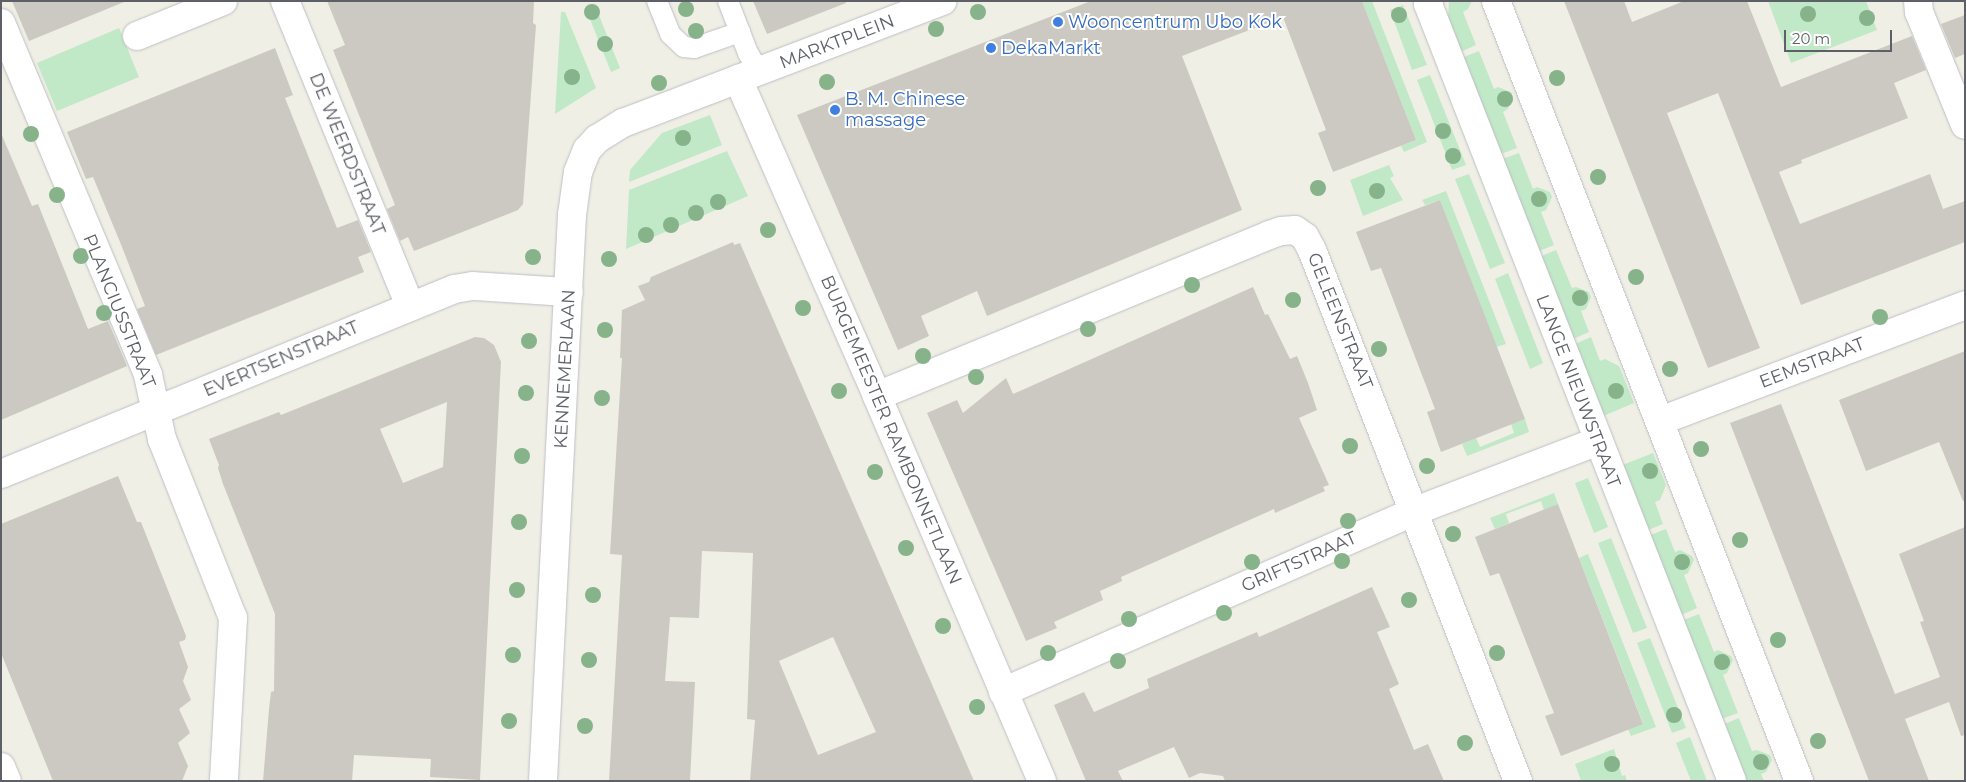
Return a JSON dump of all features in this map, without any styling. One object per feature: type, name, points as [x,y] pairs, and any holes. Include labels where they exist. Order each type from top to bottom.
[{"type":"street","points":[[137,36],[223,1]]},
{"type":"street","name":"DE WEERDSTRAAT","points":[[285,1],[410,306]]},
{"type":"street","name":"MARKTPLEIN","points":[[749,75],[943,1]]},
{"type":"street","name":"LANGE NIEUWSTRAAT","points":[[1430,1],[1428,4],[1732,781]]},
{"type":"street","points":[[1496,1],[1799,781]]},
{"type":"street","points":[[1918,1],[1920,12],[1965,125]]},
{"type":"street","name":"PLANCIUSSTRAAT","points":[[1,23],[148,375],[162,439],[233,618],[224,781]]},
{"type":"street","name":"KENNEMERLAAN","points":[[543,781],[572,215],[578,172],[588,150],[597,139],[623,123],[749,75]]},
{"type":"street","name":"BURGEMEESTER RAMBONNETLAAN","points":[[749,75],[877,396],[1042,781]]},
{"type":"street","name":"GELEENSTRAAT","points":[[877,396],[1269,235],[1281,231],[1295,230],[1305,237],[1312,250],[1415,511],[1518,781]]},
{"type":"street","name":"EVERTSENSTRAAT","points":[[1,474],[454,289],[474,286],[569,292]]},
{"type":"street","name":"EEMSTRAAT","points":[[1660,421],[1965,304]]},
{"type":"street","name":"GRIFTSTRAAT","points":[[1003,692],[1415,511],[1598,441]]},
{"type":"street","points":[[1,767],[7,781]]},
{"type":"lane","points":[[657,1],[670,34],[676,42],[684,47],[694,48],[740,32]]},
{"type":"lane","points":[[728,1],[748,53],[749,75]]},
{"type":"green space","points":[[1362,1],[1372,1],[1427,142],[1404,152],[1401,146],[1416,140]]},
{"type":"green space","points":[[1449,1],[1472,1],[1468,9],[1463,12],[1476,45],[1458,53],[1448,20]]},
{"type":"green space","points":[[1768,1],[1866,1],[1877,30],[1791,63]]},
{"type":"green space","points":[[595,5],[620,68],[611,72],[586,9]]},
{"type":"green space","points":[[1403,5],[1427,65],[1412,70],[1390,10]]},
{"type":"green space","points":[[561,12],[565,12],[596,88],[555,114]]},
{"type":"green space","points":[[119,28],[139,77],[57,111],[37,63]]},
{"type":"green space","points":[[1479,51],[1494,89],[1498,87],[1511,92],[1513,97],[1508,109],[1503,112],[1517,148],[1498,155],[1461,58]]},
{"type":"green space","points":[[1430,75],[1466,165],[1452,170],[1417,80]]},
{"type":"green space","points":[[710,115],[722,145],[629,182],[630,170],[662,133]]},
{"type":"green space","points":[[727,151],[748,196],[626,249],[629,190]]},
{"type":"green space","points":[[1519,153],[1533,189],[1537,187],[1550,192],[1552,197],[1546,210],[1541,212],[1554,245],[1537,252],[1500,160]]},
{"type":"green space","points":[[1389,165],[1394,176],[1390,178],[1403,200],[1363,216],[1350,180]]},
{"type":"green space","points":[[1469,174],[1505,263],[1490,269],[1455,179]]},
{"type":"green space","points":[[1446,191],[1506,344],[1496,347],[1440,200],[1425,205],[1422,200]]},
{"type":"green space","points":[[1556,250],[1572,288],[1576,287],[1589,292],[1591,297],[1586,309],[1581,311],[1589,332],[1571,340],[1539,257]]},
{"type":"green space","points":[[1508,273],[1543,363],[1530,369],[1495,279]]},
{"type":"green space","points":[[1591,337],[1600,361],[1605,359],[1619,366],[1634,403],[1601,417],[1573,345]]},
{"type":"green space","points":[[1525,419],[1529,432],[1467,456],[1462,444],[1476,438],[1480,447],[1514,433],[1511,424]]},
{"type":"green space","points":[[1653,453],[1666,485],[1660,500],[1655,502],[1663,524],[1646,531],[1620,466]]},
{"type":"green space","points":[[1588,478],[1608,527],[1594,533],[1575,483]]},
{"type":"green space","points":[[1554,493],[1558,504],[1544,510],[1541,501],[1506,514],[1509,523],[1495,529],[1490,518]]},
{"type":"green space","points":[[1666,529],[1675,552],[1680,550],[1692,556],[1694,560],[1688,573],[1684,575],[1697,608],[1679,616],[1648,536]]},
{"type":"green space","points":[[1611,538],[1647,628],[1633,633],[1598,543]]},
{"type":"green space","points":[[1588,554],[1656,727],[1631,736],[1628,729],[1643,723],[1579,558]]},
{"type":"green space","points":[[1699,614],[1714,652],[1718,650],[1731,656],[1733,660],[1727,673],[1723,675],[1738,713],[1719,720],[1681,621]]},
{"type":"green space","points":[[1650,638],[1686,728],[1672,733],[1637,643]]},
{"type":"green space","points":[[1739,718],[1752,751],[1757,750],[1770,755],[1772,760],[1766,772],[1761,774],[1764,781],[1743,781],[1722,725]]},
{"type":"green space","points":[[1690,737],[1707,781],[1691,781],[1676,743]]},
{"type":"green space","points":[[1614,749],[1622,776],[1625,775],[1627,781],[1581,781],[1575,764]]},
{"type":"building","points":[[12,1],[124,1],[124,2],[29,41]]},
{"type":"building","points":[[327,1],[534,1],[533,23],[536,25],[523,204],[518,210],[414,251],[408,237],[400,241],[387,209],[395,205],[333,50],[345,45]]},
{"type":"building","points":[[753,1],[846,1],[846,3],[767,34]]},
{"type":"building","points":[[1091,1],[1362,1],[1416,140],[1333,172],[1318,133],[1326,130],[1283,17],[1182,56],[1242,210],[987,316],[977,291],[921,316],[929,336],[898,350],[797,115]]},
{"type":"building","points":[[1564,1],[1624,1],[1632,22],[1684,1],[1747,1],[1781,87],[1912,36],[1926,70],[1894,83],[1908,118],[1801,160],[1802,163],[1779,172],[1800,224],[1930,174],[1943,209],[1965,201],[1965,242],[1801,305],[1718,93],[1667,113],[1760,348],[1708,368]]},
{"type":"building","points":[[1965,15],[1965,54],[1955,58],[1941,24]]},
{"type":"building","points":[[275,48],[293,95],[285,98],[337,228],[358,220],[371,252],[358,257],[364,272],[156,355],[137,309],[145,306],[120,242],[93,177],[86,179],[67,132]]},
{"type":"building","points":[[1,133],[32,206],[38,204],[88,329],[108,321],[127,366],[1,420]]},
{"type":"building","points":[[1440,200],[1525,419],[1441,452],[1427,412],[1435,409],[1381,268],[1371,271],[1356,232]]},
{"type":"building","points":[[733,242],[734,245],[740,243],[974,781],[750,781],[755,720],[747,719],[753,553],[702,551],[699,618],[670,617],[665,681],[695,682],[690,781],[609,781],[622,555],[610,554],[622,358],[620,358],[622,310],[645,300],[638,286],[649,282],[651,277]],"holes":[[[833,637],[876,732],[818,755],[779,661]]]},
{"type":"building","points":[[1253,287],[1265,315],[1268,314],[1290,359],[1297,356],[1308,383],[1317,410],[1299,418],[1329,485],[1323,487],[1325,491],[1275,513],[1274,509],[1121,577],[1122,581],[1100,591],[1103,600],[1054,622],[1057,628],[1026,641],[927,413],[957,400],[963,413],[1006,378],[1013,394]]},
{"type":"building","points":[[475,337],[484,338],[494,345],[501,362],[480,780],[430,777],[431,759],[354,755],[352,781],[263,781],[271,692],[274,691],[275,614],[223,484],[218,468],[219,465],[209,439],[279,412],[281,415]],"holes":[[[447,402],[443,467],[403,483],[380,429]]]},
{"type":"building","points":[[1965,351],[1965,501],[1963,501],[1939,442],[1866,471],[1839,400]]},
{"type":"building","points":[[1781,404],[1895,694],[1940,677],[1920,622],[1924,621],[1899,554],[1965,527],[1965,735],[1961,736],[1949,702],[1905,719],[1929,781],[1869,781],[1730,423]]},
{"type":"building","points":[[118,476],[137,522],[141,522],[186,636],[185,640],[179,642],[188,667],[183,681],[191,700],[179,709],[190,733],[178,743],[188,766],[182,781],[53,781],[1,653],[1,524]]},
{"type":"building","points":[[1558,504],[1643,724],[1561,756],[1545,716],[1554,713],[1499,573],[1490,576],[1475,537]]},
{"type":"building","points":[[1372,587],[1390,627],[1377,632],[1399,684],[1389,689],[1414,750],[1428,744],[1444,781],[1225,781],[1223,776],[1200,773],[1189,778],[1174,747],[1118,771],[1123,781],[1086,781],[1054,705],[1084,692],[1094,712],[1149,688],[1147,679],[1257,632],[1259,637]]},
{"type":"place","name":"Wooncentrum Ubo Kok","points":[[1058,22]]},
{"type":"place","name":"DekaMarkt","points":[[991,48]]},
{"type":"place","name":"B. M. Chinese massage","points":[[835,110]]}]
